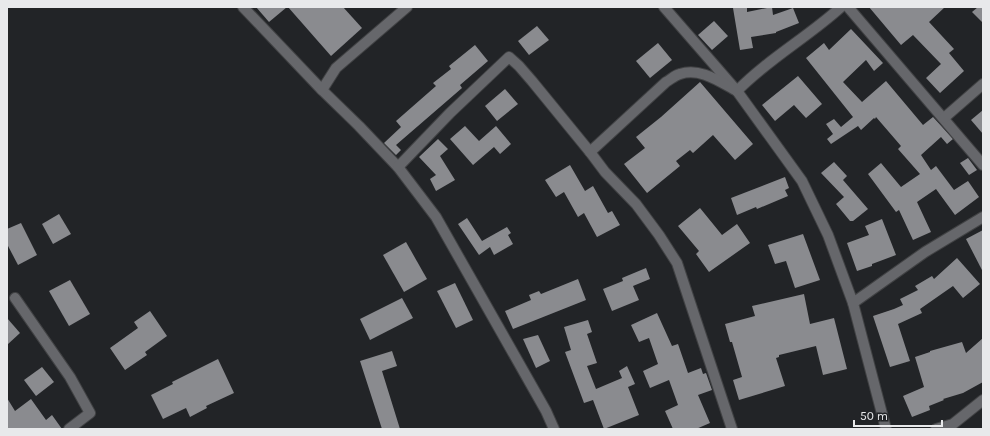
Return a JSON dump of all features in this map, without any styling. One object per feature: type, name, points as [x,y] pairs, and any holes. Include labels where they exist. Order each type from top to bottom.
[{"type":"street","points":[[243,7],[398,167],[436,217],[546,411],[554,429]]},
{"type":"street","points":[[322,90],[336,68],[407,7]]},
{"type":"street","points":[[664,7],[737,91],[802,182],[828,235],[853,303],[886,429]]},
{"type":"street","points":[[737,91],[753,74],[825,22],[841,7]]},
{"type":"street","points":[[848,7],[983,165]]},
{"type":"street","points":[[398,167],[450,113],[509,57],[519,66],[605,172],[636,204],[660,235],[677,263],[732,429]]},
{"type":"street","points":[[590,152],[666,82],[679,74],[693,72],[710,76],[737,91]]},
{"type":"street","points":[[944,118],[983,84]]},
{"type":"street","points":[[853,303],[925,252],[983,217]]},
{"type":"street","points":[[16,298],[70,377],[90,413],[69,429]]},
{"type":"street","points":[[936,429],[955,426],[983,400]]},
{"type":"building","points":[[256,7],[287,7],[269,22]]},
{"type":"building","points":[[288,7],[343,7],[362,28],[331,56]]},
{"type":"building","points":[[747,7],[747,12],[772,7],[773,15],[793,8],[799,23],[776,33],[751,37],[753,48],[740,50],[733,8]]},
{"type":"building","points":[[869,7],[945,7],[929,22],[954,49],[949,53],[964,71],[940,93],[926,78],[941,64],[913,35],[901,45]]},
{"type":"building","points":[[978,7],[983,7],[983,23],[972,12]]},
{"type":"building","points":[[714,21],[728,36],[712,50],[698,35]]},
{"type":"building","points":[[537,26],[549,40],[529,55],[518,41]]},
{"type":"building","points":[[851,29],[883,63],[874,71],[866,60],[843,82],[862,102],[886,81],[923,125],[933,117],[953,139],[947,144],[941,137],[921,155],[931,170],[936,166],[954,190],[968,181],[979,197],[955,215],[936,189],[917,202],[931,232],[913,240],[899,210],[896,212],[868,174],[881,163],[901,187],[920,174],[898,149],[901,146],[876,117],[861,130],[858,126],[831,144],[827,139],[833,134],[826,124],[834,119],[841,127],[853,117],[806,58],[824,43],[829,50]]},
{"type":"building","points":[[658,43],[672,60],[650,78],[636,61]]},
{"type":"building","points":[[475,45],[488,61],[460,85],[462,88],[396,145],[401,150],[396,155],[384,143],[401,127],[396,121],[436,86],[433,83],[451,69],[449,66]]},
{"type":"building","points":[[798,76],[822,104],[806,118],[794,105],[775,121],[762,105]]},
{"type":"building","points":[[700,82],[753,144],[735,160],[713,135],[693,153],[690,150],[676,161],[680,166],[647,193],[624,164],[645,148],[636,137]]},
{"type":"building","points":[[505,89],[518,104],[497,121],[485,106]]},
{"type":"building","points":[[983,110],[983,134],[971,120]]},
{"type":"building","points":[[465,126],[479,141],[496,126],[511,144],[500,154],[494,147],[473,165],[450,139]]},
{"type":"building","points":[[438,139],[448,149],[440,156],[455,180],[436,191],[430,179],[436,175],[419,157]]},
{"type":"building","points":[[968,158],[977,170],[969,175],[960,163]]},
{"type":"building","points":[[834,162],[847,176],[843,180],[868,209],[853,221],[850,221],[836,204],[844,197],[821,173]]},
{"type":"building","points":[[570,165],[585,191],[593,186],[608,213],[612,211],[620,225],[597,237],[584,213],[578,217],[564,192],[556,197],[545,180]]},
{"type":"building","points":[[785,177],[789,188],[785,190],[788,196],[757,209],[756,207],[737,215],[731,198]]},
{"type":"building","points":[[700,208],[722,235],[737,224],[750,243],[709,272],[696,254],[699,251],[678,226]]},
{"type":"building","points":[[59,214],[71,234],[53,244],[42,224]]},
{"type":"building","points":[[467,218],[482,241],[507,227],[511,233],[508,235],[513,244],[494,255],[490,247],[479,255],[458,224]]},
{"type":"building","points":[[882,219],[896,255],[857,271],[847,243],[869,235],[865,226]]},
{"type":"building","points":[[21,223],[37,255],[18,265],[7,244],[7,229]]},
{"type":"building","points":[[983,230],[983,272],[966,239]]},
{"type":"building","points":[[803,234],[820,280],[795,288],[786,261],[775,264],[768,245]]},
{"type":"building","points":[[406,242],[427,279],[404,292],[383,255]]},
{"type":"building","points":[[957,258],[980,284],[963,298],[953,286],[920,309],[922,313],[898,324],[910,361],[890,367],[873,316],[903,305],[900,299],[918,290],[915,286],[932,276],[934,279]]},
{"type":"building","points":[[646,268],[650,279],[633,286],[639,300],[612,311],[603,289],[623,281],[622,278]]},
{"type":"building","points":[[578,279],[586,300],[513,329],[505,311],[531,300],[529,295],[539,291],[541,294]]},
{"type":"building","points":[[70,280],[90,314],[69,326],[49,291]]},
{"type":"building","points":[[455,283],[473,320],[456,328],[437,291]]},
{"type":"building","points":[[804,294],[810,324],[834,318],[847,369],[823,375],[816,346],[779,355],[779,357],[776,358],[785,386],[739,400],[733,380],[742,377],[725,324],[755,316],[752,306]]},
{"type":"building","points":[[402,298],[413,318],[370,340],[360,319]]},
{"type":"building","points":[[150,311],[167,336],[145,352],[147,355],[125,370],[110,348],[138,328],[134,322]]},
{"type":"building","points":[[657,313],[672,346],[678,344],[688,373],[701,368],[703,374],[706,373],[712,390],[698,395],[710,423],[696,429],[673,429],[665,411],[678,405],[669,380],[650,388],[643,371],[658,364],[649,338],[639,342],[631,325]]},
{"type":"building","points":[[7,318],[20,333],[7,345]]},
{"type":"building","points":[[588,320],[592,332],[587,334],[597,363],[587,366],[596,389],[622,378],[619,371],[627,366],[635,384],[628,387],[639,415],[604,429],[593,400],[584,403],[565,352],[571,350],[564,327]]},
{"type":"building","points":[[538,335],[550,361],[536,368],[523,339]]},
{"type":"building","points":[[983,338],[983,382],[963,393],[943,399],[944,400],[929,406],[930,410],[912,417],[903,396],[924,387],[915,357],[962,342],[966,353]]},
{"type":"building","points":[[392,351],[397,366],[382,371],[400,429],[382,429],[360,361]]},
{"type":"building","points":[[218,359],[234,393],[206,406],[207,408],[190,417],[186,408],[163,419],[151,395],[173,384],[172,382]]},
{"type":"building","points":[[42,367],[54,382],[36,396],[24,380]]},
{"type":"building","points":[[7,398],[15,411],[31,399],[46,420],[52,415],[62,429],[7,429]]}]
